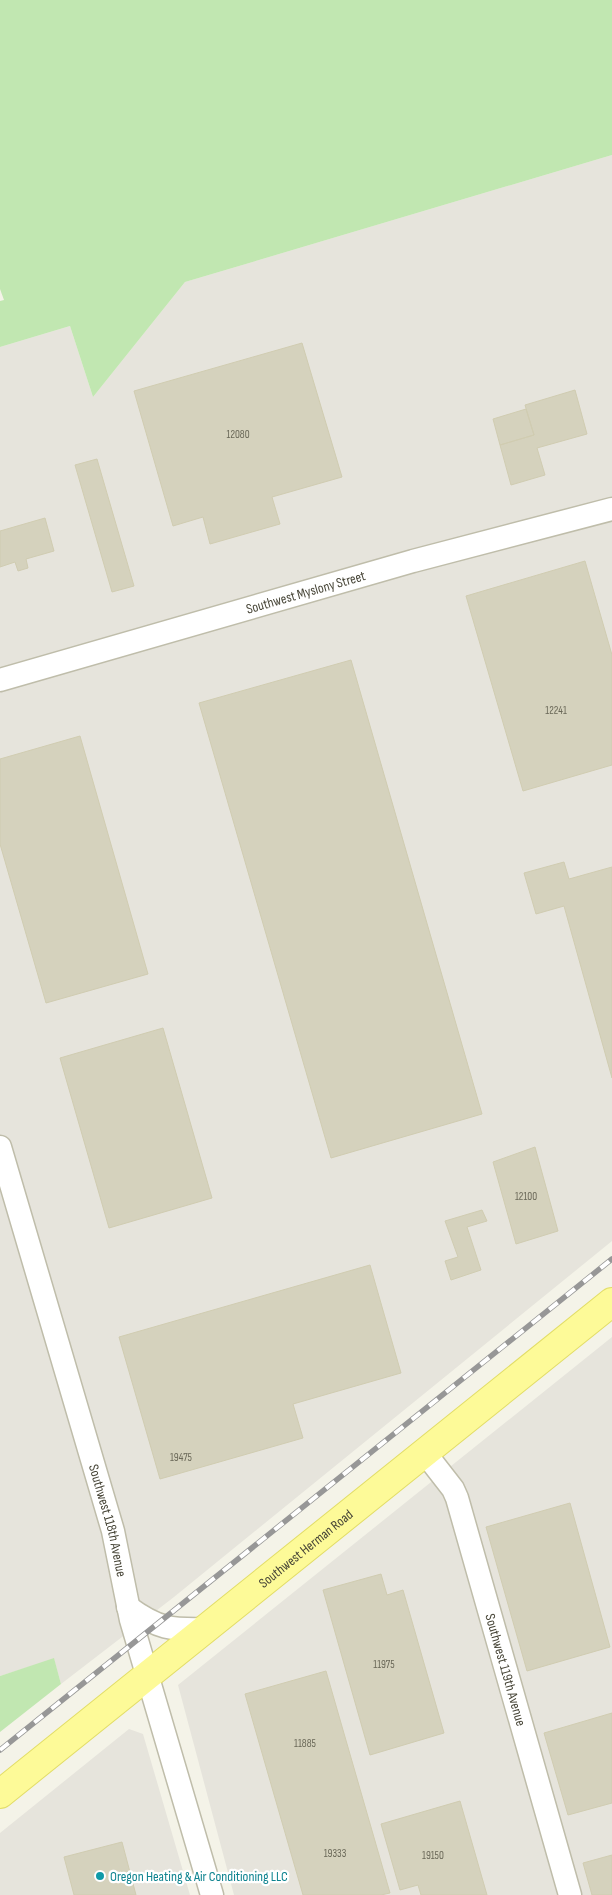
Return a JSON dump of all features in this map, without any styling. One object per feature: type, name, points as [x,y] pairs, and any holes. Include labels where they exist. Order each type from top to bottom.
[{"type":"main road","name":"Southwest Herman Road","points":[[0,1794],[612,1302]]},
{"type":"street","name":"Southwest Myslony Street","points":[[0,680],[413,560],[612,509]]},
{"type":"street","name":"Southwest 118th Avenue","points":[[0,1146],[113,1531],[128,1607],[212,1895]]},
{"type":"street","name":"Southwest 119th Avenue","points":[[426,1452],[453,1489],[457,1498],[570,1895]]},
{"type":"street","points":[[128,1607],[156,1625],[179,1630],[207,1629]]},
{"type":"shaded area","points":[[612,155],[612,1241],[174,1597],[61,1684],[54,1659],[0,1676],[0,347],[70,326],[93,397],[185,282]]},
{"type":"shaded area","points":[[612,1337],[612,1895],[234,1895],[178,1685]]},
{"type":"shaded area","points":[[129,1729],[143,1734],[190,1895],[0,1895],[0,1833]]},
{"type":"green space","points":[[0,0],[612,0],[612,155],[185,282],[93,397],[70,326],[0,347],[0,301],[4,300],[0,289]]},
{"type":"green space","points":[[54,1658],[61,1684],[0,1732],[0,1676]]},
{"type":"building","points":[[302,343],[342,477],[272,497],[280,524],[210,544],[203,517],[173,526],[134,391]]},
{"type":"building","points":[[575,390],[587,434],[537,448],[545,475],[511,485],[500,445],[534,435],[525,405]]},
{"type":"building","points":[[526,409],[534,435],[500,445],[493,419]]},
{"type":"building","points":[[97,459],[134,586],[112,592],[75,465]]},
{"type":"building","points":[[45,518],[54,551],[26,559],[28,568],[18,571],[15,562],[0,567],[0,531]]},
{"type":"building","points":[[585,561],[612,655],[612,765],[523,791],[466,596]]},
{"type":"building","points":[[351,660],[482,1114],[331,1158],[199,703]]},
{"type":"building","points":[[80,736],[148,974],[46,1003],[0,844],[0,759]]},
{"type":"building","points":[[564,862],[569,879],[612,867],[612,1078],[564,906],[536,914],[524,873]]},
{"type":"building","points":[[163,1028],[212,1198],[109,1228],[60,1058]]},
{"type":"building","points":[[535,1147],[558,1231],[516,1244],[493,1162]]},
{"type":"building","points":[[482,1210],[487,1221],[467,1227],[481,1270],[451,1280],[445,1261],[458,1257],[445,1221]]},
{"type":"building","points":[[370,1265],[401,1373],[293,1404],[303,1438],[160,1479],[119,1337]]},
{"type":"building","points":[[570,1503],[610,1647],[527,1671],[486,1527]]},
{"type":"building","points":[[381,1574],[387,1595],[403,1590],[444,1733],[370,1755],[323,1590]]},
{"type":"building","points":[[326,1671],[390,1893],[381,1895],[303,1895],[245,1694]]},
{"type":"building","points":[[612,1713],[612,1803],[568,1815],[544,1733]]},
{"type":"building","points":[[460,1801],[487,1895],[421,1895],[418,1885],[400,1890],[381,1824]]},
{"type":"building","name":"Oregon Heating & Air Conditioning LLC","points":[[122,1842],[136,1895],[74,1895],[64,1857]]},
{"type":"building","points":[[612,1855],[612,1895],[592,1895],[583,1863]]},
{"type":"railway","points":[[0,1750],[612,1259]]},
{"type":"place","name":"Oregon Heating & Air Conditioning LLC","points":[[100,1876]]}]
